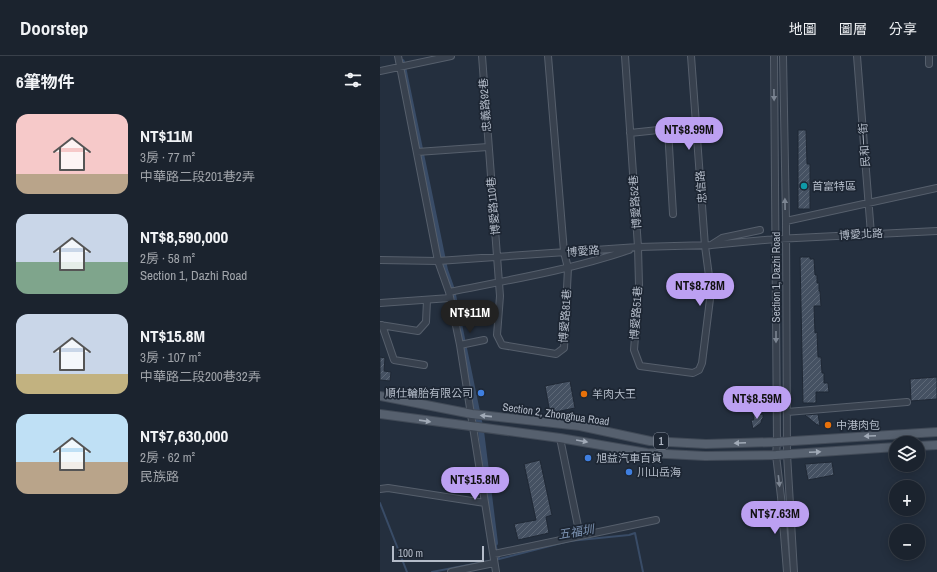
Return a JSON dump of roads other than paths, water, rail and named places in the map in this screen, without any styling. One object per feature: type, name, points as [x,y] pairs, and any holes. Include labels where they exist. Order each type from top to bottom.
[{"type":"main road","name":"Section 2, Zhonghua Road","points":[[383,398],[472,414],[580,426],[650,441],[706,444],[777,442],[937,432]]},
{"type":"main road","name":"Section 2, Zhonghua Road","points":[[382,415],[560,438],[647,453],[705,456],[776,455],[889,447]]},
{"type":"main road","points":[[925,446],[937,445]]},
{"type":"street","points":[[398,56],[438,261],[450,295],[460,345],[496,572]]},
{"type":"street","points":[[380,71],[451,56]]},
{"type":"street","name":"忠義路92巷","points":[[482,56],[488,155]]},
{"type":"street","name":"博愛路81巷","points":[[497,257],[500,296],[497,335],[502,345],[556,354],[564,348],[568,268],[564,252],[548,56]]},
{"type":"street","name":"博愛路52巷","points":[[625,56],[638,247]]},
{"type":"street","name":"忠信路","points":[[691,56],[711,291],[702,363],[699,370]]},
{"type":"street","name":"Section 1, Dazhi Road","points":[[774,56],[776,455],[787,572]]},
{"type":"street","name":"Section 1, Dazhi Road","points":[[783,56],[786,221],[787,454],[794,572]]},
{"type":"street","name":"民和一街","points":[[857,56],[871,234]]},
{"type":"street","points":[[929,56],[929,64]]},
{"type":"street","points":[[630,133],[696,126]]},
{"type":"street","points":[[668,129],[673,214]]},
{"type":"street","points":[[417,152],[488,147]]},
{"type":"street","name":"博愛路110巷","points":[[488,155],[497,257]]},
{"type":"street","points":[[786,221],[937,188]]},
{"type":"street","points":[[708,246],[722,238],[760,230]]},
{"type":"street","name":"博愛北路","points":[[786,238],[937,231]]},
{"type":"street","name":"博愛路","points":[[380,260],[438,261],[638,247],[708,246],[786,238]]},
{"type":"street","points":[[380,303],[427,300],[499,282],[568,268],[638,247]]},
{"type":"street","name":"博愛路51巷","points":[[638,247],[639,285],[634,350],[640,366],[693,373],[699,370]]},
{"type":"street","points":[[424,365],[394,360],[381,325],[418,331],[426,322],[427,300]]},
{"type":"street","points":[[460,345],[484,340]]},
{"type":"street","points":[[787,412],[907,402]]},
{"type":"street","points":[[560,438],[580,536]]},
{"type":"street","points":[[380,489],[388,488],[485,503]]},
{"type":"street","points":[[494,554],[656,520]]},
{"type":"street","points":[[451,572],[494,563]]},
{"type":"waterway","points":[[402,62],[445,270],[452,290],[481,431],[495,543]]},
{"type":"waterway","points":[[380,503],[407,572]]},
{"type":"waterway","name":"五福圳","points":[[495,543],[499,559],[569,541],[629,535],[635,533],[643,572]]},
{"type":"waterway","points":[[432,572],[499,559]]},
{"type":"place","name":"首富特區","points":[[804,186]]},
{"type":"place","name":"順仕輪胎有限公司","points":[[481,393]]},
{"type":"place","name":"羊肉大王","points":[[584,394]]},
{"type":"place","name":"中港肉包","points":[[828,425]]},
{"type":"place","name":"旭益汽車百貨","points":[[588,458]]},
{"type":"place","name":"川山岳海","points":[[629,472]]}]
